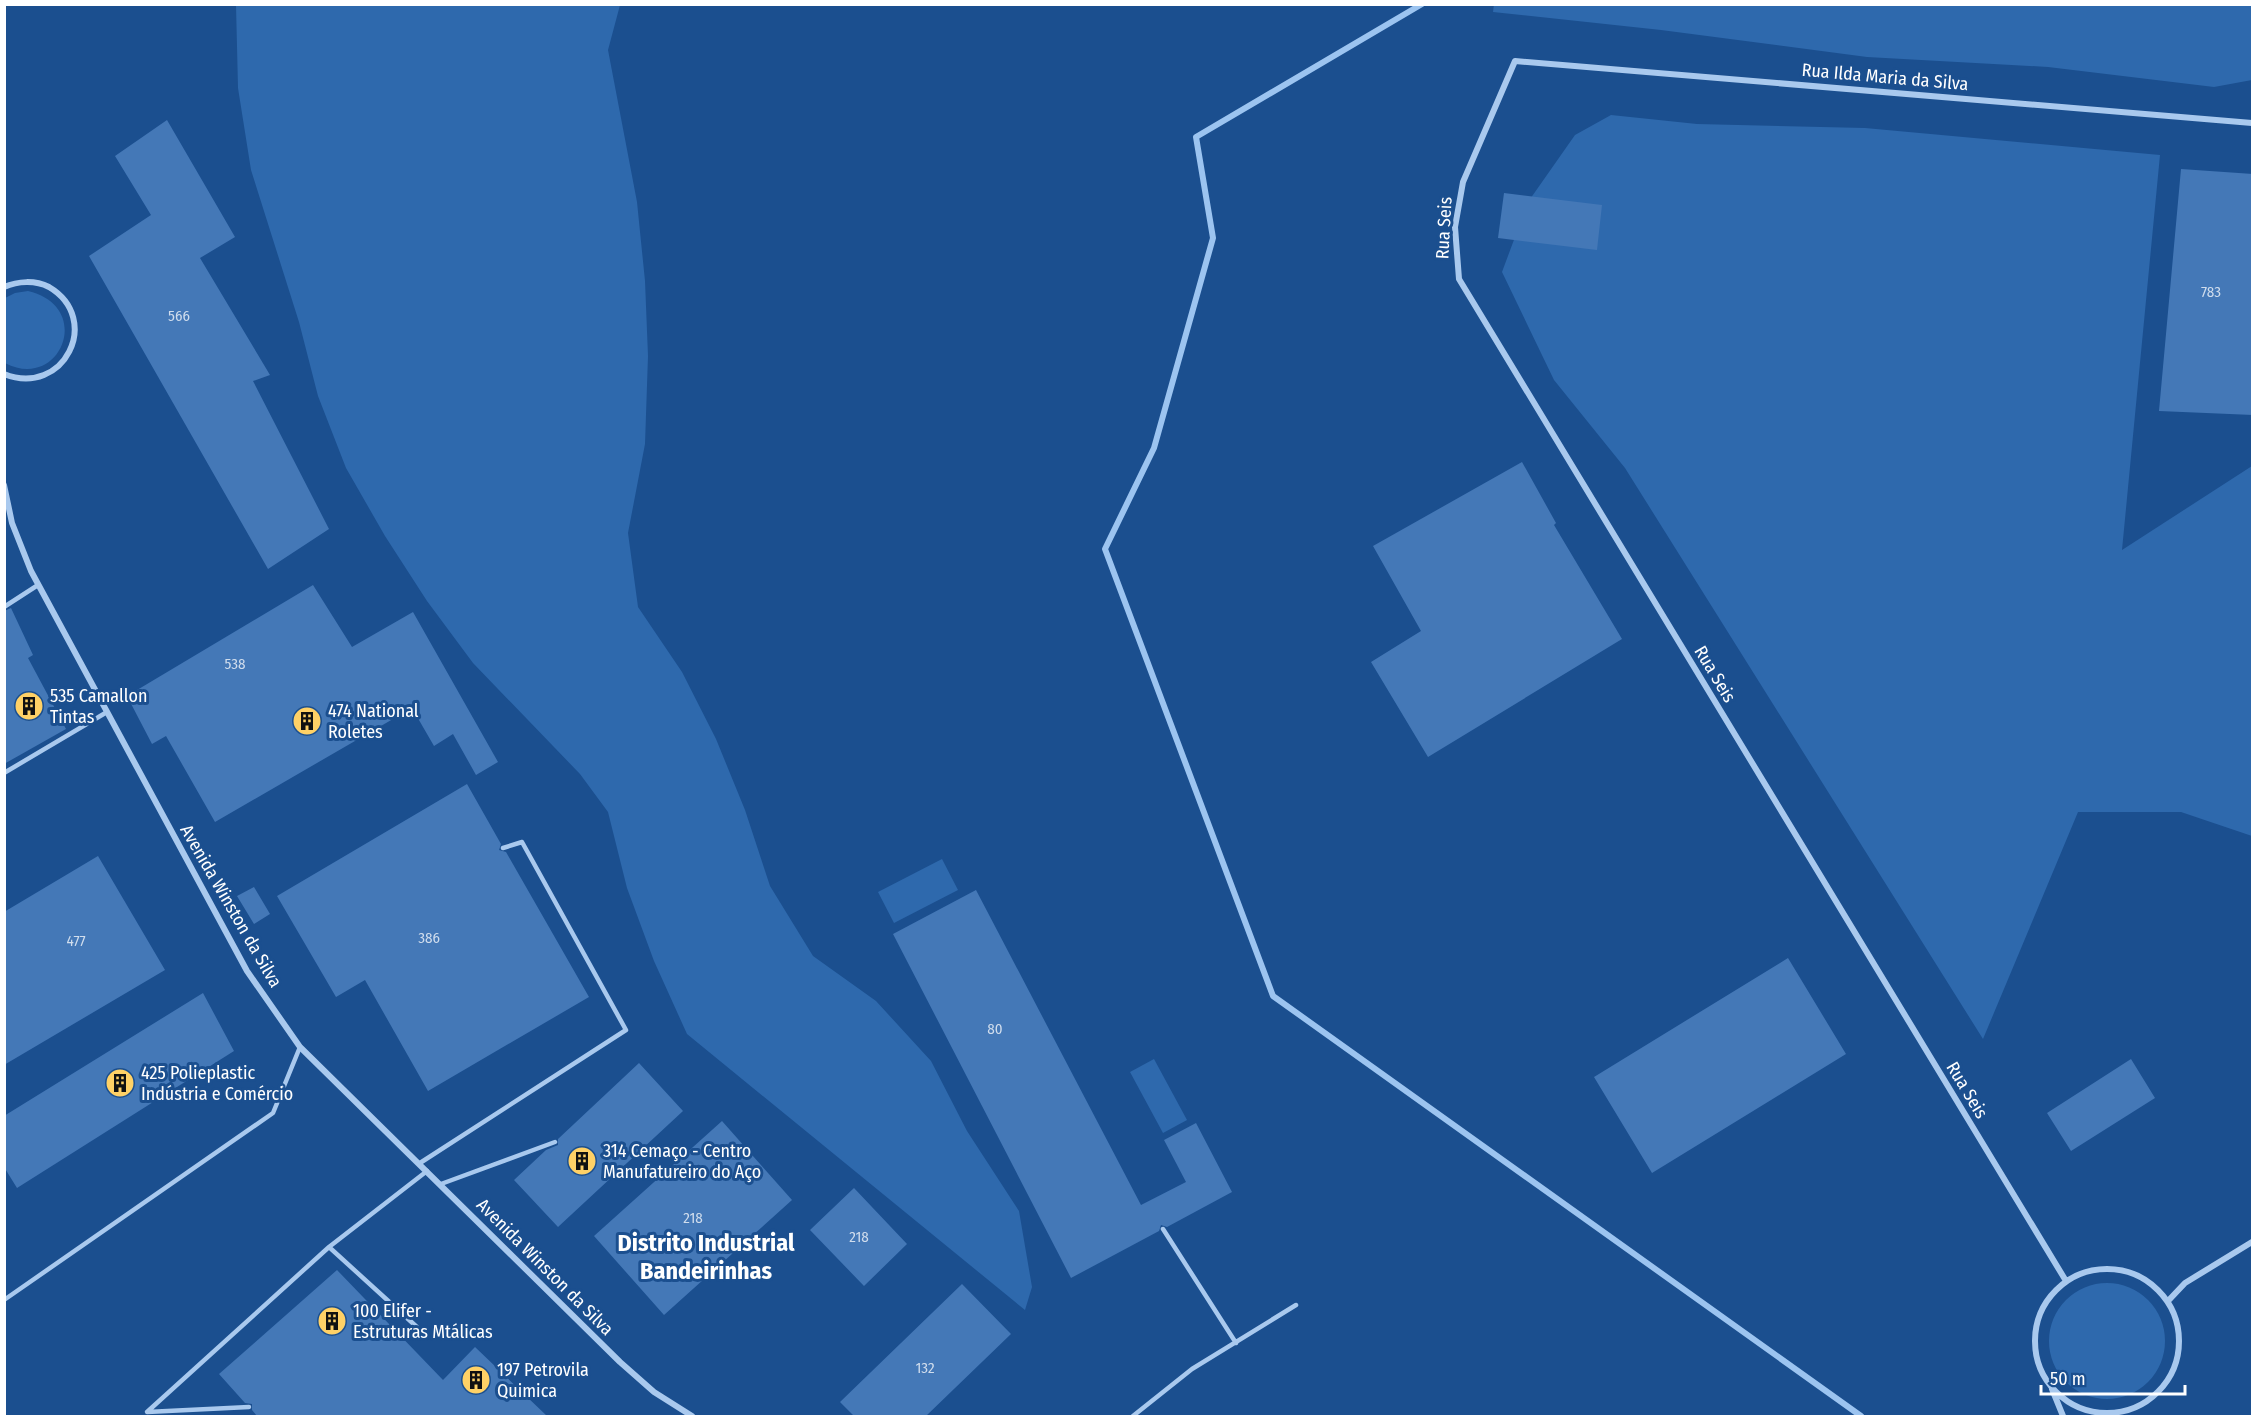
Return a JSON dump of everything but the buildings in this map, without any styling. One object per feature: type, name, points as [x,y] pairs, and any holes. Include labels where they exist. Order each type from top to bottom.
[{"type":"street","name":"Rua Ilda Maria da Silva","points":[[1515,61],[2253,123]]},
{"type":"street","name":"Rua Seis","points":[[1515,61],[1462,182],[1455,227],[1459,279],[2066,1281]]},
{"type":"street","points":[[4,287],[12,283],[28,281],[43,284],[57,292],[68,304],[74,318],[75,335],[66,358],[61,365],[48,374],[32,379],[15,378],[4,374]]},
{"type":"street","name":"Avenida Winston da Silva","points":[[4,485],[12,522],[38,585],[247,971],[300,1047],[620,1362],[654,1392],[691,1416]]},
{"type":"street","points":[[2168,1301],[2185,1283],[2253,1242]]},
{"type":"street","points":[[2050,1386],[2068,1402],[2091,1412],[2116,1413],[2139,1406],[2159,1392],[2173,1371],[2179,1347],[2178,1322],[2168,1301],[2153,1284],[2133,1272],[2110,1268],[2087,1271],[2066,1281],[2049,1297],[2038,1318],[2035,1341],[2038,1364],[2063,1416]]},
{"type":"street","points":[[2132,1416],[2139,1406]]},
{"type":"lane","points":[[4,607],[38,585]]},
{"type":"lane","points":[[4,773],[107,712]]},
{"type":"lane","points":[[420,1163],[626,1030],[522,842],[503,848]]},
{"type":"lane","points":[[4,1300],[273,1113],[300,1047]]},
{"type":"lane","points":[[441,1184],[555,1142]]},
{"type":"lane","points":[[249,1407],[147,1412],[329,1247],[427,1171]]},
{"type":"lane","points":[[1162,1229],[1236,1343]]},
{"type":"lane","points":[[329,1247],[418,1328]]},
{"type":"lane","points":[[1134,1416],[1192,1369],[1296,1305]]},
{"type":"shaded area","points":[[1494,4],[2252,5],[2252,80],[2214,87],[2048,67],[1867,57],[1661,30],[1493,12]]},
{"type":"shaded area","points":[[236,5],[620,5],[608,50],[637,202],[645,281],[648,356],[645,444],[628,533],[638,607],[682,672],[716,739],[745,810],[770,886],[813,956],[876,1001],[931,1061],[967,1131],[1019,1211],[1032,1287],[1025,1310],[687,1034],[654,961],[627,888],[608,812],[580,774],[473,663],[427,601],[385,536],[346,468],[318,396],[299,322],[251,170],[238,88]]},
{"type":"shaded area","points":[[1611,115],[1697,124],[1865,128],[2160,155],[2122,550],[2252,466],[2252,836],[2181,812],[2078,812],[1983,1039],[1625,468],[1554,380],[1502,272],[1528,202],[1575,135]]},
{"type":"shaded area","points":[[28,291],[49,300],[60,313],[65,328],[62,344],[54,357],[41,366],[25,369],[5,363],[5,298],[15,293]]},
{"type":"shaded area","points":[[942,859],[958,890],[894,923],[878,892]]},
{"type":"shaded area","points":[[1154,1059],[1187,1120],[1163,1133],[1130,1072]]},
{"type":"shaded area","points":[[2107,1283],[2129,1288],[2148,1300],[2160,1319],[2165,1341],[2160,1363],[2148,1382],[2129,1394],[2107,1399],[2085,1394],[2066,1382],[2054,1363],[2049,1341],[2054,1319],[2066,1300],[2085,1288]]},
{"type":"waterway","points":[[1422,4],[1196,137],[1213,238],[1154,448],[1105,549],[1273,996],[1861,1416]]},
{"type":"place","name":"535 Camallon Tintas","points":[[29,706]]},
{"type":"place","name":"474 National Roletes","points":[[307,721]]},
{"type":"place","name":"425 Polieplastic Indústria e Comércio","points":[[120,1083]]},
{"type":"place","name":"314 Cemaço - Centro Manufatureiro do Aço","points":[[582,1161]]},
{"type":"place","name":"100 Elifer - Estruturas Mtálicas","points":[[332,1321]]},
{"type":"place","name":"197 Petrovila Quimica","points":[[476,1380]]},
{"type":"district","name":"Distrito Industrial Bandeirinhas","points":[[706,1257]]}]
